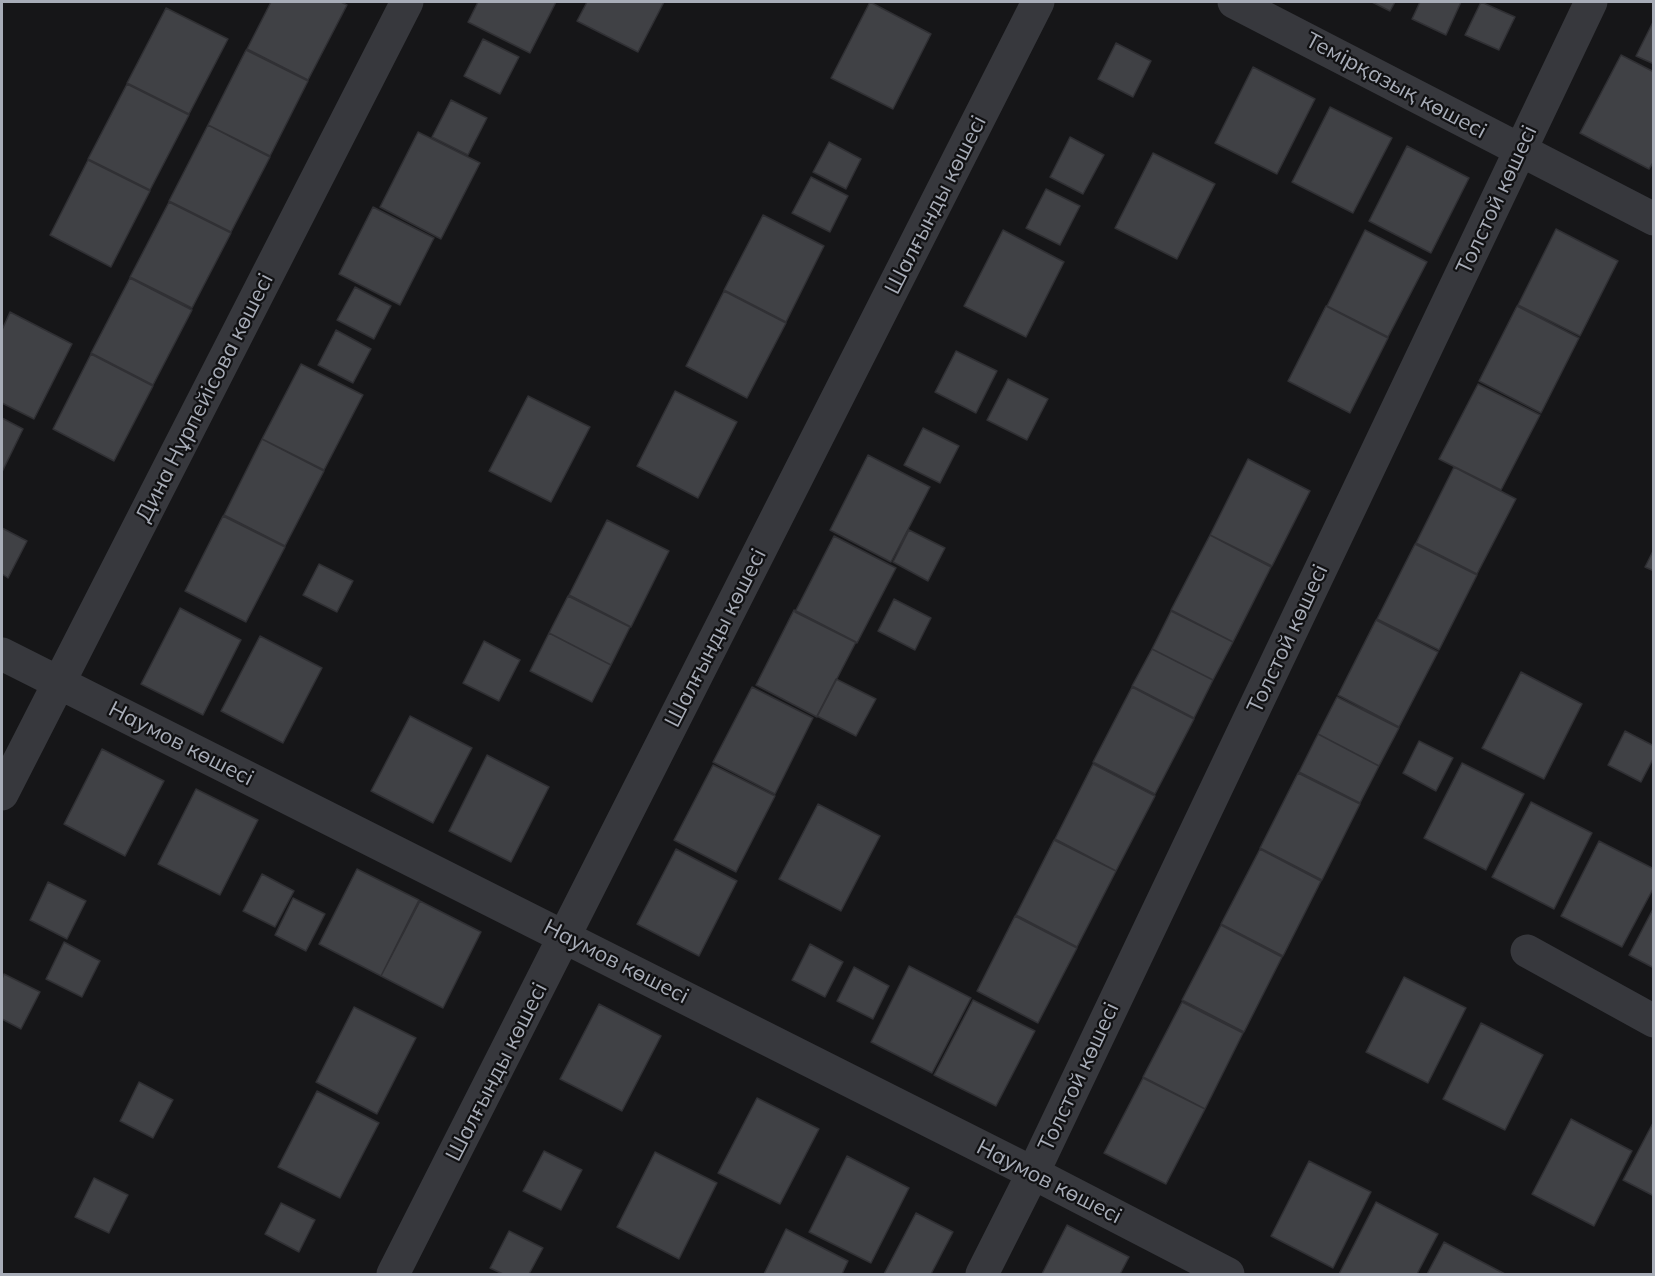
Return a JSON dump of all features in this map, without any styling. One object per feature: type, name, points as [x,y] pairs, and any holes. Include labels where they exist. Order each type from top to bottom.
[{"type":"street","name":"Дина Нұрпейісова көшесі","points":[[2,794],[407,2]]},
{"type":"street","name":"Шалғынды көшесі","points":[[393,1275],[1038,2]]},
{"type":"street","name":"Темірқазық көшесі","points":[[1234,2],[1653,219]]},
{"type":"street","name":"Толстой көшесі","points":[[982,1275],[1033,1173],[1591,2]]},
{"type":"street","name":"Наумов көшесі","points":[[2,654],[1033,1173],[1228,1275]]},
{"type":"street","points":[[1527,951],[1653,1021]]},
{"type":"building","points":[[271,2],[341,2],[347,5],[308,80],[247,49]]},
{"type":"building","points":[[478,2],[556,2],[530,53],[468,22]]},
{"type":"building","points":[[587,2],[664,2],[638,52],[577,21]]},
{"type":"building","points":[[870,2],[931,34],[893,109],[831,78]]},
{"type":"building","points":[[1372,2],[1395,2],[1390,11]]},
{"type":"building","points":[[1420,2],[1461,2],[1446,35],[1412,19]]},
{"type":"building","points":[[1481,2],[1515,17],[1499,50],[1465,35]]},
{"type":"building","points":[[166,8],[228,39],[189,114],[127,83]]},
{"type":"building","points":[[1654,20],[1654,64],[1636,56]]},
{"type":"building","points":[[483,39],[519,57],[500,94],[464,76]]},
{"type":"building","points":[[1116,43],[1151,61],[1133,97],[1098,79]]},
{"type":"building","points":[[246,50],[308,81],[270,156],[208,125]]},
{"type":"building","points":[[1621,55],[1654,72],[1654,161],[1649,169],[1580,133]]},
{"type":"building","points":[[1253,67],[1315,99],[1277,174],[1215,143]]},
{"type":"building","points":[[127,84],[189,115],[150,190],[88,159]]},
{"type":"building","points":[[451,100],[487,118],[468,155],[432,137]]},
{"type":"building","points":[[1330,107],[1392,138],[1353,213],[1292,182]]},
{"type":"building","points":[[208,125],[270,157],[231,232],[169,201]]},
{"type":"building","points":[[418,132],[480,163],[441,239],[380,207]]},
{"type":"building","points":[[1070,137],[1104,155],[1083,194],[1050,177]]},
{"type":"building","points":[[829,142],[861,159],[846,189],[813,172]]},
{"type":"building","points":[[1407,146],[1469,178],[1431,253],[1369,221]]},
{"type":"building","points":[[1153,153],[1215,184],[1177,259],[1115,228]]},
{"type":"building","points":[[88,160],[150,191],[111,267],[50,235]]},
{"type":"building","points":[[811,177],[848,196],[830,232],[792,213]]},
{"type":"building","points":[[1046,189],[1080,206],[1060,245],[1026,228]]},
{"type":"building","points":[[169,202],[231,233],[192,308],[130,277]]},
{"type":"building","points":[[373,207],[434,238],[400,305],[339,274]]},
{"type":"building","points":[[763,215],[824,246],[786,322],[724,290]]},
{"type":"building","points":[[1556,229],[1618,261],[1580,336],[1518,305]]},
{"type":"building","points":[[1003,230],[1064,262],[1026,337],[964,306]]},
{"type":"building","points":[[1365,230],[1427,262],[1388,337],[1327,306]]},
{"type":"building","points":[[130,278],[192,310],[153,385],[91,353]]},
{"type":"building","points":[[355,287],[391,306],[374,339],[337,320]]},
{"type":"building","points":[[724,291],[786,323],[747,398],[686,366]]},
{"type":"building","points":[[1326,306],[1388,338],[1350,413],[1288,381]]},
{"type":"building","points":[[1517,306],[1579,338],[1541,413],[1479,381]]},
{"type":"building","points":[[10,312],[72,344],[34,419],[2,403],[2,330]]},
{"type":"building","points":[[336,330],[371,349],[353,383],[318,365]]},
{"type":"building","points":[[956,351],[997,371],[976,413],[935,392]]},
{"type":"building","points":[[91,354],[153,386],[114,461],[53,429]]},
{"type":"building","points":[[301,364],[363,395],[324,470],[262,439]]},
{"type":"building","points":[[1008,379],[1048,399],[1027,440],[987,420]]},
{"type":"building","points":[[1478,384],[1540,415],[1501,490],[1439,459]]},
{"type":"building","points":[[675,391],[737,422],[698,498],[637,466]]},
{"type":"building","points":[[528,396],[590,427],[551,502],[489,471]]},
{"type":"building","points":[[2,418],[23,429],[2,472]]},
{"type":"building","points":[[923,428],[959,446],[940,483],[904,465]]},
{"type":"building","points":[[262,439],[324,471],[285,546],[224,515]]},
{"type":"building","points":[[868,455],[930,487],[891,562],[830,530]]},
{"type":"building","points":[[1248,459],[1310,491],[1272,566],[1210,535]]},
{"type":"building","points":[[1454,467],[1516,499],[1477,574],[1416,543]]},
{"type":"building","points":[[223,516],[285,547],[246,622],[185,591]]},
{"type":"building","points":[[607,520],[669,551],[631,627],[569,595]]},
{"type":"building","points":[[2,528],[27,541],[8,578],[2,574]]},
{"type":"building","points":[[909,530],[945,548],[928,581],[893,562]]},
{"type":"building","points":[[1210,535],[1271,567],[1233,642],[1171,610]]},
{"type":"building","points":[[834,536],[896,568],[857,643],[795,612]]},
{"type":"building","points":[[1415,544],[1477,575],[1439,650],[1377,619]]},
{"type":"building","points":[[1654,549],[1654,571],[1645,567]]},
{"type":"building","points":[[319,564],[353,581],[337,612],[303,595]]},
{"type":"building","points":[[568,596],[630,627],[611,665],[549,633]]},
{"type":"building","points":[[894,599],[931,618],[915,650],[878,631]]},
{"type":"building","points":[[180,608],[241,640],[203,715],[141,684]]},
{"type":"building","points":[[794,610],[856,642],[817,717],[756,685]]},
{"type":"building","points":[[1171,611],[1233,642],[1213,680],[1152,649]]},
{"type":"building","points":[[1376,620],[1438,652],[1399,727],[1338,695]]},
{"type":"building","points":[[549,633],[611,665],[592,702],[530,671]]},
{"type":"building","points":[[260,636],[322,668],[283,743],[221,711]]},
{"type":"building","points":[[484,641],[520,660],[499,701],[463,683]]},
{"type":"building","points":[[1152,649],[1213,680],[1194,718],[1132,686]]},
{"type":"building","points":[[1521,672],[1582,704],[1544,779],[1482,748]]},
{"type":"building","points":[[836,679],[876,699],[856,736],[817,716]]},
{"type":"building","points":[[752,687],[813,718],[775,794],[713,762]]},
{"type":"building","points":[[1132,687],[1194,719],[1155,794],[1093,762]]},
{"type":"building","points":[[1337,697],[1399,728],[1379,766],[1318,734]]},
{"type":"building","points":[[410,716],[472,748],[433,823],[371,791]]},
{"type":"building","points":[[1625,731],[1654,746],[1654,757],[1641,782],[1608,765]]},
{"type":"building","points":[[1318,734],[1379,766],[1360,803],[1299,772]]},
{"type":"building","points":[[1419,741],[1453,758],[1436,791],[1403,773]]},
{"type":"building","points":[[102,749],[164,781],[125,856],[64,824]]},
{"type":"building","points":[[487,755],[549,787],[511,862],[449,831]]},
{"type":"building","points":[[1462,763],[1524,794],[1486,870],[1424,838]]},
{"type":"building","points":[[1093,764],[1155,796],[1116,871],[1055,839]]},
{"type":"building","points":[[713,765],[775,796],[736,872],[674,840]]},
{"type":"building","points":[[1298,773],[1360,804],[1322,880],[1260,848]]},
{"type":"building","points":[[196,789],[258,820],[220,895],[158,864]]},
{"type":"building","points":[[1531,802],[1592,833],[1554,909],[1492,877]]},
{"type":"building","points":[[818,804],[880,836],[841,911],[779,879]]},
{"type":"building","points":[[1054,840],[1116,871],[1077,947],[1016,915]]},
{"type":"building","points":[[1599,841],[1654,869],[1654,887],[1622,947],[1561,916]]},
{"type":"building","points":[[676,849],[737,881],[699,956],[637,924]]},
{"type":"building","points":[[1260,849],[1321,881],[1283,956],[1221,924]]},
{"type":"building","points":[[357,869],[419,900],[381,976],[319,944]]},
{"type":"building","points":[[262,874],[294,891],[275,927],[243,911]]},
{"type":"building","points":[[48,882],[86,901],[67,939],[30,920]]},
{"type":"building","points":[[293,898],[325,914],[306,951],[275,935]]},
{"type":"building","points":[[420,901],[481,932],[443,1008],[381,976]]},
{"type":"building","points":[[1654,907],[1654,968],[1629,955]]},
{"type":"building","points":[[1015,916],[1077,948],[1038,1023],[977,991]]},
{"type":"building","points":[[1221,925],[1282,957],[1244,1032],[1182,1000]]},
{"type":"building","points":[[64,942],[100,961],[82,997],[46,979]]},
{"type":"building","points":[[810,944],[843,962],[825,997],[792,980]]},
{"type":"building","points":[[909,966],[971,998],[932,1073],[871,1042]]},
{"type":"building","points":[[854,967],[889,986],[873,1019],[837,1001]]},
{"type":"building","points":[[4,974],[40,992],[21,1029],[2,1019]]},
{"type":"building","points":[[1404,977],[1466,1008],[1428,1083],[1366,1052]]},
{"type":"building","points":[[973,1000],[1035,1031],[996,1106],[934,1075]]},
{"type":"building","points":[[1182,1002],[1243,1033],[1205,1109],[1143,1077]]},
{"type":"building","points":[[599,1004],[661,1036],[622,1111],[560,1079]]},
{"type":"building","points":[[354,1007],[416,1038],[377,1114],[316,1082]]},
{"type":"building","points":[[1481,1023],[1543,1055],[1505,1130],[1443,1099]]},
{"type":"building","points":[[1143,1078],[1205,1109],[1166,1184],[1104,1153]]},
{"type":"building","points":[[139,1082],[173,1100],[153,1138],[120,1121]]},
{"type":"building","points":[[317,1091],[379,1123],[340,1198],[278,1167]]},
{"type":"building","points":[[757,1098],[819,1129],[780,1204],[718,1173]]},
{"type":"building","points":[[1571,1119],[1632,1151],[1594,1226],[1532,1194]]},
{"type":"building","points":[[1654,1121],[1654,1196],[1623,1180]]},
{"type":"building","points":[[544,1151],[582,1170],[561,1210],[523,1191]]},
{"type":"building","points":[[655,1152],[717,1183],[679,1259],[617,1227]]},
{"type":"building","points":[[847,1156],[909,1188],[871,1263],[809,1232]]},
{"type":"building","points":[[1309,1161],[1371,1192],[1333,1268],[1271,1236]]},
{"type":"building","points":[[94,1178],[128,1195],[109,1233],[75,1217]]},
{"type":"building","points":[[1376,1202],[1438,1234],[1417,1274],[1339,1274]]},
{"type":"building","points":[[281,1203],[315,1220],[299,1252],[265,1234]]},
{"type":"building","points":[[916,1213],[953,1232],[931,1274],[884,1274]]},
{"type":"building","points":[[1067,1225],[1129,1257],[1120,1274],[1042,1274]]},
{"type":"building","points":[[786,1229],[848,1261],[842,1274],[764,1274]]},
{"type":"building","points":[[509,1231],[543,1248],[529,1274],[503,1274],[490,1268]]},
{"type":"building","points":[[1444,1242],[1505,1274],[1427,1274]]}]
